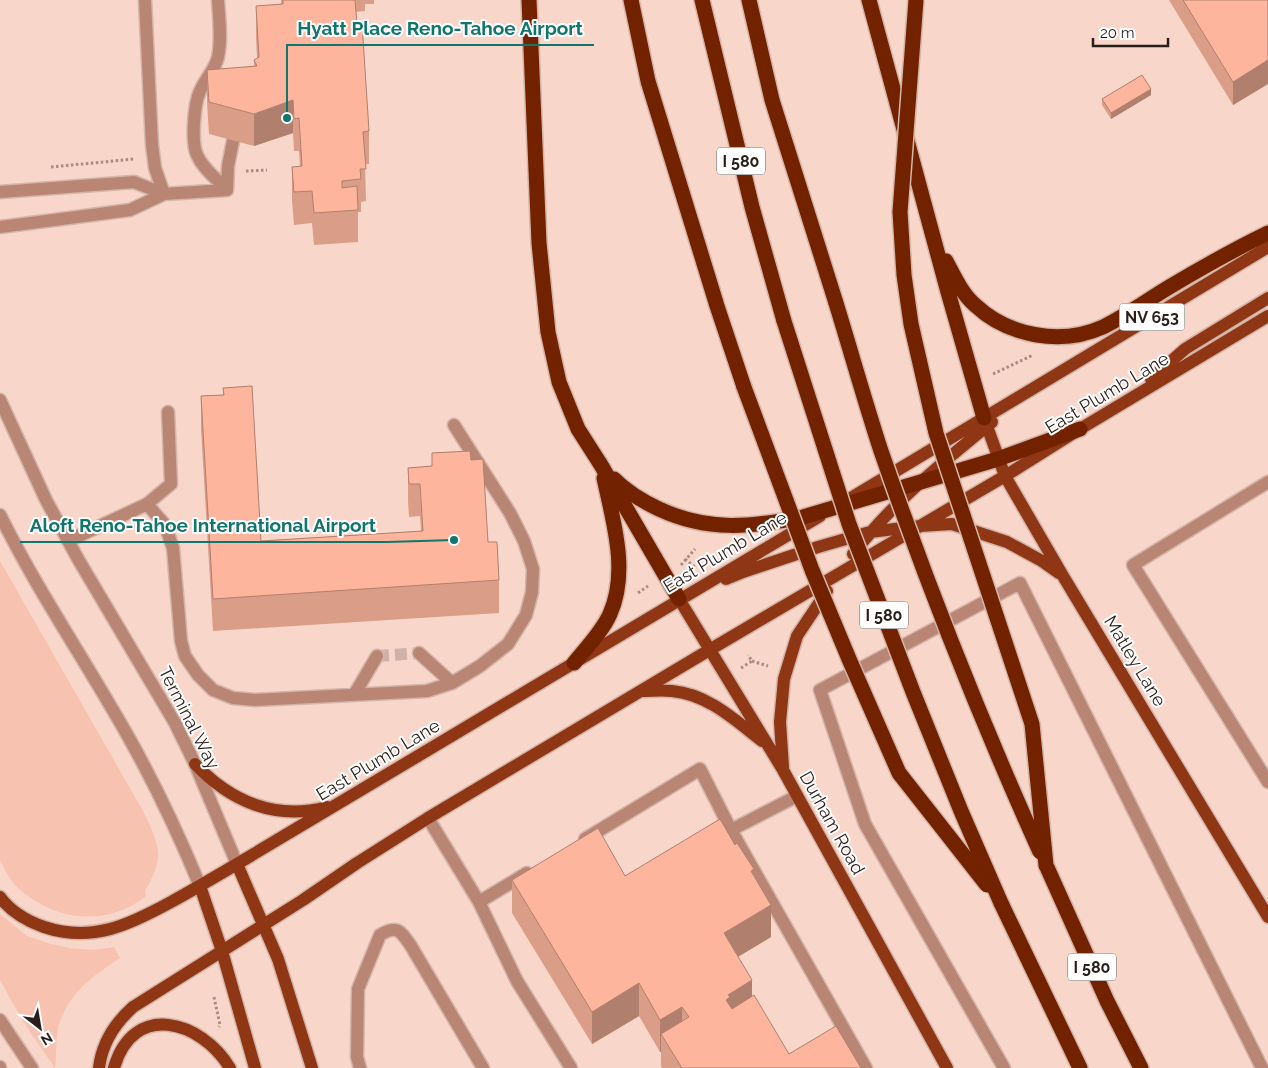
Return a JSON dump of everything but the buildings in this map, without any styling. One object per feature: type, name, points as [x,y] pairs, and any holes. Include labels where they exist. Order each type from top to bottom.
[{"type":"highway","points":[[529,0],[539,243],[548,332],[559,382],[578,429],[679,600]]},
{"type":"highway","points":[[631,0],[648,81],[718,306],[744,387],[812,570],[899,773],[1002,903]]},
{"type":"highway","name":"I 580","points":[[702,0],[750,197],[784,320],[849,524],[961,811],[1080,1068]]},
{"type":"highway","name":"I 580","points":[[749,0],[772,100],[881,450],[934,593],[1008,780],[1107,1002],[1141,1068]]},
{"type":"highway","points":[[869,0],[986,422]]},
{"type":"highway","points":[[916,0],[907,99],[900,212],[904,275],[909,314],[936,433],[1032,724],[1046,865]]},
{"type":"highway","points":[[931,228],[955,278],[974,304],[993,320],[1016,330],[1040,336],[1061,337],[1102,327],[1231,251],[1268,233]]},
{"type":"highway","points":[[601,465],[624,489],[647,503],[675,516],[701,524],[739,526],[803,517],[998,459],[1080,429]]},
{"type":"highway","points":[[574,663],[597,635],[610,614],[617,593],[619,567],[616,532],[601,465]]},
{"type":"main road","name":"East Plumb Lane","points":[[0,898],[32,923],[67,932],[104,931],[123,926],[140,918],[200,886],[836,506],[986,422],[1036,387],[1268,247]]},
{"type":"main road","points":[[1129,399],[1186,348],[1268,298]]},
{"type":"main road","name":"East Plumb Lane","points":[[99,1068],[104,1044],[121,1018],[133,1007],[303,900],[356,863],[711,649],[1006,476],[1129,399],[1268,316]]},
{"type":"main road","name":"Matley Lane","points":[[986,422],[998,459],[1006,476],[1063,576],[1266,908]]},
{"type":"main road","points":[[783,770],[780,722],[784,679],[797,636],[837,575],[870,532],[918,483],[986,422]]},
{"type":"main road","points":[[679,600],[743,572],[870,532],[920,526],[952,524],[1007,542],[1042,561],[1063,576]]},
{"type":"main road","name":"Durham Road","points":[[679,600],[711,649],[783,770],[947,1068]]},
{"type":"main road","points":[[639,692],[673,691],[697,697],[719,708],[768,746]]},
{"type":"main road","points":[[195,764],[222,789],[254,805],[275,810],[296,811],[318,809],[339,803]]},
{"type":"main road","name":"Terminal Way","points":[[237,864],[278,959],[312,1068]]},
{"type":"main road","points":[[200,886],[222,951],[255,1068]]},
{"type":"main road","points":[[114,1068],[119,1051],[134,1035],[155,1025],[167,1024],[179,1026],[203,1038],[230,1068]]},
{"type":"street","points":[[144,0],[152,145],[155,168],[164,194]]},
{"type":"street","points":[[218,0],[220,41],[218,58],[215,75],[200,91],[195,110],[194,137],[196,154],[205,167],[227,190]]},
{"type":"street","points":[[227,190],[228,166],[233,141]]},
{"type":"street","points":[[0,192],[134,182],[164,194]]},
{"type":"street","points":[[0,227],[130,210],[164,194],[227,190]]},
{"type":"street","name":"Terminal Way","points":[[0,400],[46,500],[175,723],[195,764],[237,864]]},
{"type":"street","points":[[68,540],[147,504],[171,484],[168,412]]},
{"type":"street","points":[[147,504],[165,525],[173,548],[181,641],[185,656],[198,675],[213,690],[232,698],[255,700],[427,691],[452,683],[480,666],[508,644],[526,615],[532,592],[533,569],[524,541],[510,513],[454,426]]},
{"type":"street","points":[[1268,482],[1134,566],[1268,782]]},
{"type":"street","points":[[0,515],[36,585],[146,768],[200,886]]},
{"type":"street","points":[[1004,1068],[865,824],[820,690],[1020,583],[1262,1068]]},
{"type":"street","points":[[419,653],[452,683]]},
{"type":"street","points":[[354,695],[377,656]]},
{"type":"street","points":[[575,844],[700,769],[731,830],[866,1068]]},
{"type":"street","points":[[731,830],[797,796]]},
{"type":"street","points":[[428,818],[479,902],[517,981],[571,1068]]},
{"type":"street","points":[[479,902],[542,864]]},
{"type":"street","points":[[360,1068],[357,1057],[358,989],[380,935],[394,929],[401,932],[411,946],[483,1068]]},
{"type":"street","points":[[0,1020],[32,1068]]},
{"type":"path","points":[[993,374],[1041,351]]},
{"type":"path","points":[[677,568],[695,549]]},
{"type":"path","points":[[685,560],[695,567]]},
{"type":"path","points":[[748,655],[752,661],[768,666]]},
{"type":"path","points":[[734,672],[752,661]]},
{"type":"shaded area","points":[[0,561],[143,811],[153,833],[158,851],[158,860],[156,869],[145,891],[146,896],[114,913],[80,916],[47,907],[17,887],[0,861]]},
{"type":"shaded area","points":[[0,914],[27,936],[70,948],[94,950],[114,947],[120,958],[91,978],[76,994],[63,1013],[58,1031],[55,1068],[24,1023],[0,980]]},
{"type":"tunnel","points":[[377,656],[419,653]]},
{"type":"place","name":"Hyatt Place Reno-Tahoe Airport","points":[[287,118]]},
{"type":"place","name":"Aloft Reno-Tahoe International Airport","points":[[454,540]]}]
